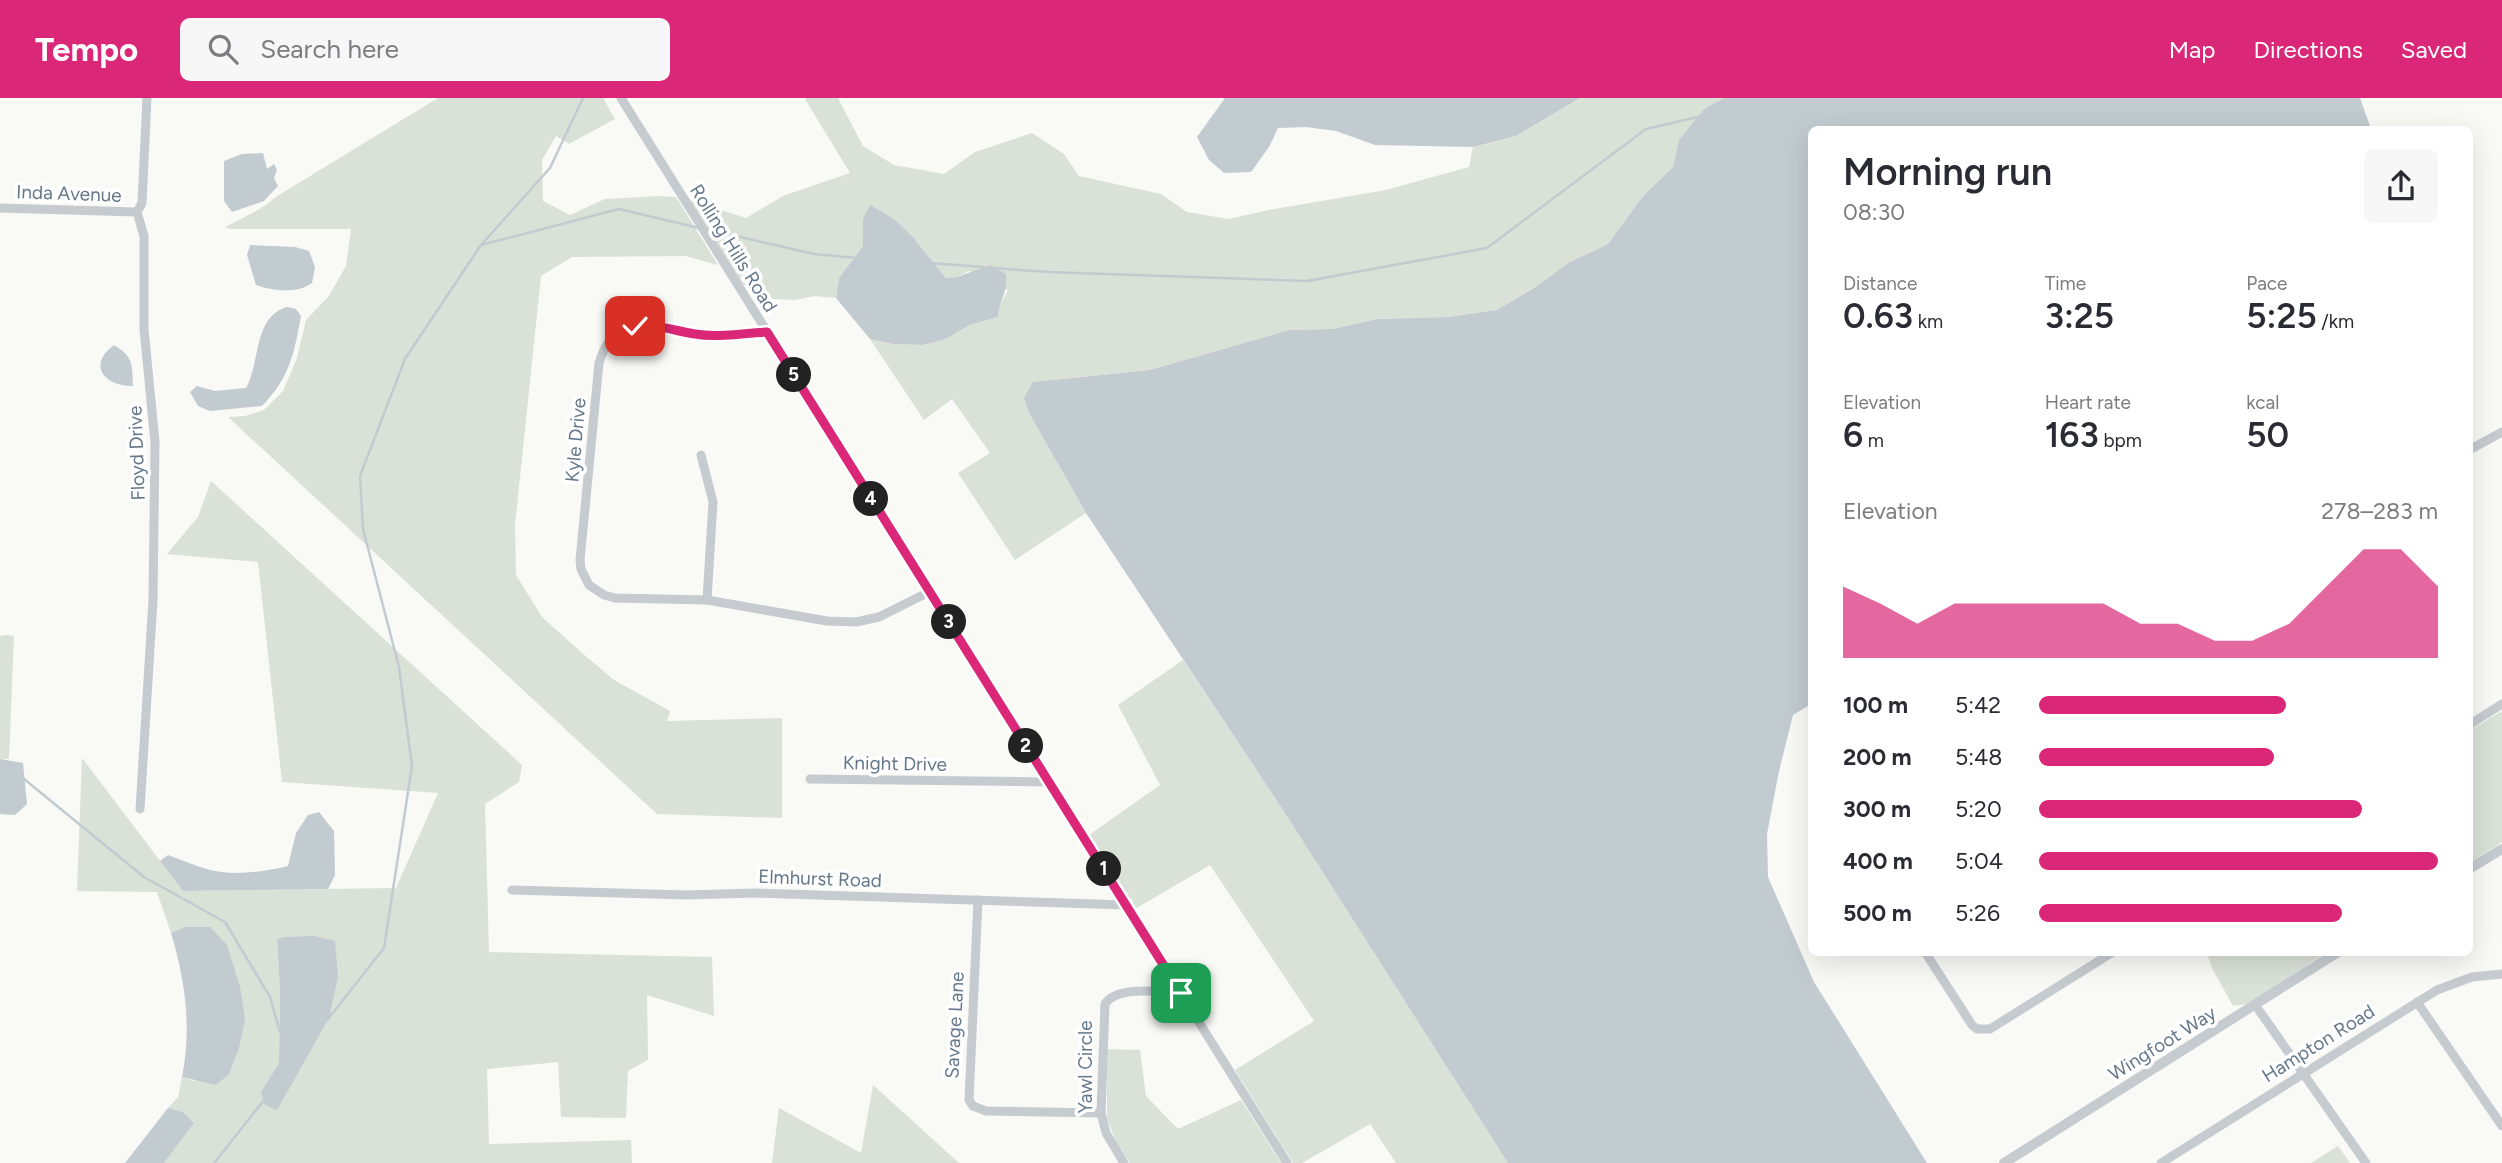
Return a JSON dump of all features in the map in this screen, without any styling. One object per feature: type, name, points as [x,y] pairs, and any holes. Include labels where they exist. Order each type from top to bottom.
[{"type":"street","name":"Floyd Drive","points":[[140,809],[153,600],[155,442],[143,310],[144,236],[137,212],[142,204],[147,98]]},
{"type":"street","name":"Rolling Hills Road","points":[[621,98],[1287,1163]]},
{"type":"street","name":"Inda Avenue","points":[[0,208],[137,212]]},
{"type":"street","name":"Kyle Drive","points":[[767,332],[713,336],[653,325],[635,326],[611,339],[599,363],[580,561],[584,578],[597,592],[615,598],[707,600],[827,621],[856,622],[890,613],[929,592]]},
{"type":"street","points":[[2473,448],[2502,432]]},
{"type":"street","points":[[701,455],[713,502],[707,600]]},
{"type":"street","points":[[2473,722],[2502,704]]},
{"type":"street","name":"Knight Drive","points":[[810,779],[1050,782]]},
{"type":"street","points":[[2473,867],[2502,849]]},
{"type":"street","name":"Elmhurst Road","points":[[512,890],[687,895],[755,893],[1127,905]]},
{"type":"street","name":"Savage Lane","points":[[978,900],[970,1100],[973,1105],[986,1111],[1101,1113]]},
{"type":"street","points":[[1928,956],[1972,1025],[1983,1030],[1990,1029],[2019,1012],[2107,956]]},
{"type":"street","name":"Wingfoot Way","points":[[2004,1163],[2332,956]]},
{"type":"street","name":"Hampton Road","points":[[2161,1163],[2417,1002],[2454,982],[2472,976],[2502,974]]},
{"type":"street","name":"Yawl Circle","points":[[1124,1163],[1106,1133],[1101,1113],[1103,1011],[1108,998],[1119,992],[1181,993]]},
{"type":"street","points":[[2417,1002],[2502,1126]]},
{"type":"street","points":[[2256,1006],[2366,1163]]},
{"type":"shaded area","points":[[438,98],[603,98],[615,119],[569,144],[556,136],[542,160],[543,201],[570,215],[605,199],[676,197],[718,265],[685,256],[572,257],[541,276],[515,525],[516,575],[542,617],[614,680],[670,711],[667,721],[782,718],[782,818],[657,814],[228,417],[245,416],[264,410],[283,391],[297,358],[306,320],[329,296],[346,266],[351,229],[225,227],[258,210]]},
{"type":"shaded area","points":[[838,98],[863,146],[894,165],[944,174],[975,152],[1032,133],[1064,154],[1079,176],[1161,194],[1187,212],[1229,219],[1386,190],[1469,167],[1473,147],[1516,136],[1580,98],[1724,98],[1704,109],[1679,140],[1673,167],[1643,196],[1608,244],[1570,262],[1497,310],[1448,317],[1378,319],[1332,329],[1289,330],[1150,370],[1033,382],[1029,413],[1086,513],[1015,560],[958,473],[990,453],[952,399],[924,420],[870,339],[893,344],[923,345],[943,340],[970,325],[998,317],[999,307],[1008,290],[969,271],[957,277],[946,278],[912,236],[894,219],[863,219],[863,246],[839,278],[836,298],[758,298],[742,283],[689,200],[746,218],[783,196],[850,173],[805,99]]},
{"type":"shaded area","points":[[1225,98],[1580,98],[1516,136],[1473,147],[1375,145],[1336,131],[1306,127],[1278,128],[1269,147],[1251,172],[1224,173],[1209,160],[1197,137]]},
{"type":"shaded area","points":[[1724,98],[2360,98],[2370,126],[1808,126],[1808,706],[1793,715],[1779,771],[1767,834],[1768,877],[1814,982],[1927,1163],[1508,1163],[1283,810],[1086,513],[1029,413],[1024,398],[1033,382],[1150,370],[1289,330],[1332,329],[1378,319],[1448,317],[1497,310],[1570,262],[1608,244],[1643,196],[1673,167],[1679,140],[1704,109]]},
{"type":"shaded area","points":[[263,153],[267,169],[274,164],[277,170],[274,178],[278,186],[264,201],[232,212],[224,201],[224,161],[242,154]]},
{"type":"shaded area","points":[[870,205],[894,219],[912,236],[946,278],[957,277],[990,265],[1006,274],[1006,287],[998,317],[970,325],[943,340],[923,345],[893,344],[870,339],[836,298],[839,278],[863,246],[863,219]]},
{"type":"shaded area","points":[[250,245],[295,247],[309,251],[315,267],[312,283],[299,289],[285,290],[256,285],[247,255]]},
{"type":"shaded area","points":[[287,307],[296,309],[301,316],[296,342],[285,375],[262,406],[210,411],[198,406],[190,392],[197,386],[215,391],[246,388],[268,320]]},
{"type":"shaded area","points":[[114,345],[131,362],[133,386],[114,382],[102,373],[102,360]]},
{"type":"shaded area","points":[[211,481],[522,765],[519,782],[485,804],[489,952],[712,957],[714,1016],[647,995],[648,1060],[628,1071],[626,1118],[561,1117],[558,1062],[487,1069],[489,1144],[631,1140],[632,1163],[164,1163],[193,1124],[183,1112],[168,1108],[178,1097],[182,1077],[194,1081],[185,927],[171,933],[157,892],[77,891],[82,758],[183,891],[396,888],[438,793],[282,782],[258,562],[167,554],[198,517]],"holes":[[[277,940],[329,1018],[261,1092],[279,1063],[280,992]]]},
{"type":"shaded area","points":[[0,636],[14,636],[9,759],[0,759]]},
{"type":"shaded area","points":[[1183,660],[1283,810],[1508,1163],[1396,1163],[1370,1124],[1302,1163],[1293,1163],[1235,1070],[1314,1021],[1210,865],[1135,909],[1132,899],[1129,899],[1089,835],[1160,785],[1118,705]]},
{"type":"shaded area","points":[[2502,711],[2502,842],[2473,860],[2473,729]]},
{"type":"shaded area","points":[[0,759],[23,763],[27,804],[15,815],[0,814]]},
{"type":"shaded area","points":[[319,812],[334,831],[335,875],[328,889],[183,891],[160,861],[168,855],[210,870],[229,873],[288,866],[296,833],[308,815]]},
{"type":"shaded area","points":[[185,927],[210,927],[227,945],[240,987],[245,1019],[239,1048],[229,1074],[216,1085],[182,1077],[187,1022],[180,968],[171,933]]},
{"type":"shaded area","points":[[314,936],[335,941],[338,977],[329,1018],[277,1110],[265,1105],[261,1092],[279,1063],[280,992],[277,939]]},
{"type":"shaded area","points":[[2208,956],[2321,956],[2248,1004],[2233,1006]]},
{"type":"shaded area","points":[[1107,1049],[1140,1050],[1146,1096],[1178,1129],[1241,1100],[1281,1163],[1130,1163],[1116,1141],[1107,1119]]},
{"type":"shaded area","points":[[873,1085],[959,1163],[772,1163],[779,1108],[861,1153]]},
{"type":"shaded area","points":[[168,1108],[183,1112],[194,1123],[164,1163],[125,1163]]},
{"type":"shaded area","points":[[2338,1146],[2350,1163],[2311,1163]]},
{"type":"waterway","points":[[482,244],[550,168],[583,98]]},
{"type":"waterway","points":[[993,268],[1307,281],[1487,248],[1646,129],[1698,117]]},
{"type":"waterway","points":[[328,1019],[384,948],[412,766],[399,667],[363,529],[360,476],[405,359],[481,245],[619,209],[699,228]]},
{"type":"waterway","points":[[706,229],[814,254],[857,258]]},
{"type":"waterway","points":[[930,263],[983,267]]},
{"type":"waterway","points":[[24,779],[144,877],[225,922],[270,997],[280,1032]]},
{"type":"waterway","points":[[214,1163],[265,1099]]},
{"type":"route","points":[[635,326],[653,325],[713,336],[767,332],[1181,993]]}]
